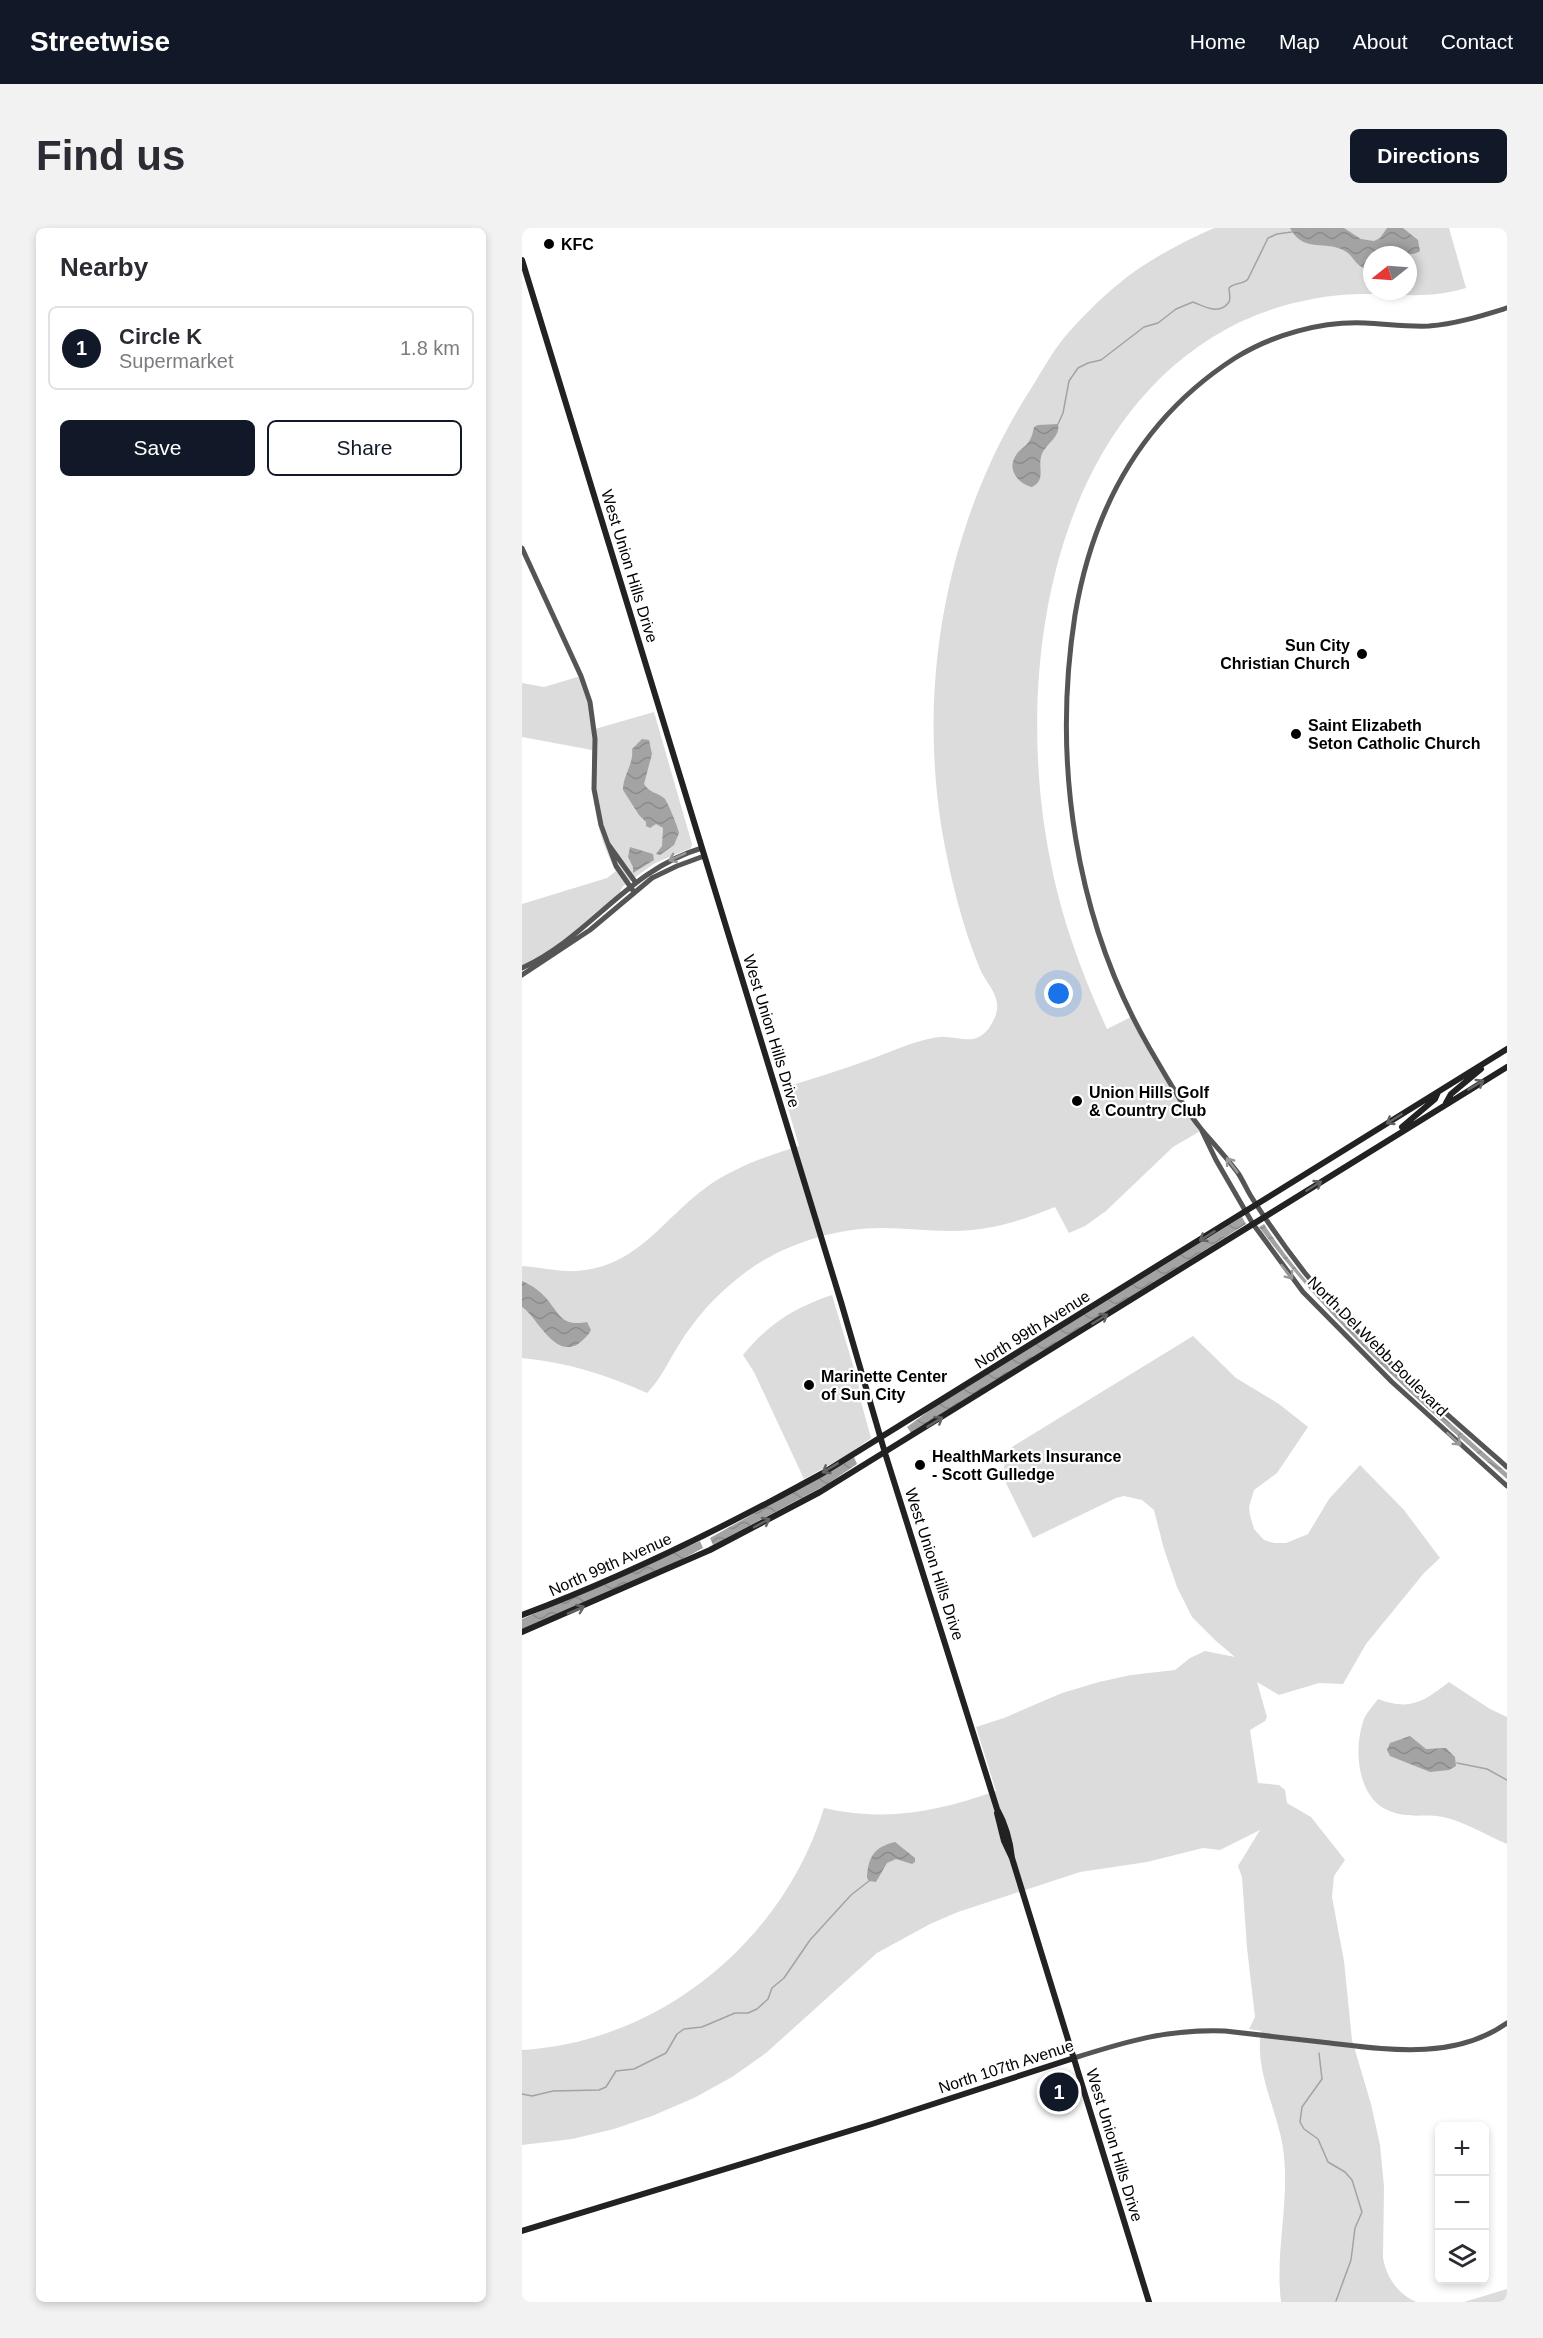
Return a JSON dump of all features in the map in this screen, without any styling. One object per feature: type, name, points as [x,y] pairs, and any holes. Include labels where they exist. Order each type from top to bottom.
[{"type":"main road","name":"West Union Hills Drive","points":[[522,260],[880,1438],[997,1809],[998,1823],[1012,1858],[1149,2302]]},
{"type":"main road","name":"North 99th Avenue","points":[[522,1616],[627,1572],[704,1536],[817,1476],[1507,1049]]},
{"type":"main road","points":[[1446,1104],[1451,1094],[1492,1058]]},
{"type":"main road","name":"North 99th Avenue","points":[[522,1632],[710,1550],[792,1507],[885,1453],[1507,1067]]},
{"type":"main road","points":[[1388,1139],[1435,1099],[1438,1092]]},
{"type":"main road","name":"North 107th Avenue","points":[[522,2231],[861,2128],[1074,2058]]},
{"type":"street","points":[[1202,1130],[1149,1047],[1124,997],[1097,927],[1078,850],[1071,807],[1066,742],[1067,689],[1076,613],[1090,546],[1107,504],[1138,452],[1185,396],[1238,356],[1283,336],[1321,326],[1361,322],[1407,326],[1437,325],[1474,318],[1507,308]]},
{"type":"street","points":[[522,548],[581,676],[590,702],[595,739],[594,789],[601,825],[616,866],[634,892]]},
{"type":"street","points":[[607,843],[640,887]]},
{"type":"street","points":[[522,968],[585,925],[635,882],[672,859],[702,848]]},
{"type":"street","points":[[522,975],[590,930],[640,887],[667,870],[704,856]]},
{"type":"street","name":"North Del Webb Boulevard","points":[[1202,1130],[1238,1174],[1264,1217],[1304,1272],[1335,1307],[1434,1402],[1507,1467]]},
{"type":"street","name":"North Del Webb Boulevard","points":[[1202,1130],[1210,1150],[1253,1224],[1291,1277],[1333,1323],[1424,1412],[1507,1486]]},
{"type":"street","name":"North 107th Avenue","points":[[1074,2058],[1142,2037],[1200,2030],[1400,2051],[1446,2048],[1476,2040],[1507,2023]]},
{"type":"shaded area","points":[[1214,228],[1449,228],[1466,288],[1438,294],[1417,295],[1417,246],[1363,246],[1363,294],[1328,296],[1268,311],[1240,322],[1176,364],[1125,419],[1087,483],[1060,555],[1044,631],[1037,709],[1040,786],[1050,859],[1060,903],[1073,946],[1107,1029],[1133,1016],[1149,1047],[1202,1130],[1173,1147],[1106,1211],[1085,1226],[1069,1233],[1055,1207],[1035,1215],[983,1229],[949,1231],[862,1229],[823,1236],[786,1249],[752,1268],[713,1301],[692,1325],[661,1376],[647,1393],[586,1370],[522,1358],[522,1266],[576,1271],[598,1268],[616,1261],[648,1239],[718,1179],[752,1163],[799,1146],[782,1088],[921,1041],[941,1037],[976,1038],[986,1032],[991,1025],[997,1012],[997,1002],[974,953],[957,901],[942,831],[935,773],[934,715],[937,658],[946,600],[960,544],[979,490],[1003,437],[1047,363],[1063,339],[1095,305],[1127,277],[1163,254]]},
{"type":"shaded area","points":[[581,676],[595,729],[654,712],[692,844],[691,848],[655,863],[623,886],[615,902],[545,958],[522,971],[522,904],[607,878],[616,871],[603,841],[596,812],[592,750],[522,737],[522,683],[544,687]]},
{"type":"shaded area","name":"Marinette Center of Sun City","points":[[832,1295],[858,1382],[871,1438],[849,1454],[804,1479],[754,1372],[743,1355],[752,1344],[783,1318],[806,1305]]},
{"type":"shaded area","points":[[1193,1336],[1236,1378],[1279,1404],[1308,1427],[1277,1473],[1254,1490],[1249,1507],[1250,1515],[1254,1529],[1264,1540],[1286,1543],[1308,1534],[1329,1499],[1360,1465],[1404,1510],[1440,1558],[1424,1573],[1366,1644],[1343,1684],[1319,1683],[1279,1695],[1257,1682],[1267,1717],[1265,1721],[1250,1730],[1258,1783],[1279,1785],[1285,1790],[1287,1803],[1311,1817],[1345,1860],[1334,1876],[1332,1897],[1344,1961],[1352,2040],[1371,2104],[1380,2145],[1384,2187],[1383,2258],[1394,2284],[1403,2294],[1416,2302],[1281,2302],[1284,2156],[1282,2140],[1261,2063],[1261,2031],[1249,2029],[1255,2017],[1242,1877],[1238,1866],[1260,1830],[1220,1850],[1203,1848],[1147,1862],[1080,1872],[958,1912],[930,1924],[877,1953],[766,2053],[732,2077],[694,2098],[614,2129],[572,2139],[522,2145],[522,2050],[573,2043],[622,2027],[668,2005],[710,1976],[748,1940],[779,1900],[805,1856],[824,1808],[869,1814],[911,1813],[953,1804],[996,1791],[976,1727],[1004,1718],[1062,1693],[1099,1682],[1131,1675],[1175,1670],[1190,1658],[1205,1651],[1235,1657],[1192,1617],[1177,1587],[1154,1510],[1142,1500],[1124,1496],[1116,1498],[1033,1538],[1004,1479],[1005,1462],[1012,1447]]},
{"type":"shaded area","points":[[1449,1682],[1490,1709],[1507,1717],[1507,1844],[1451,1819],[1400,1814],[1385,1809],[1368,1793],[1363,1782],[1359,1757],[1360,1733],[1365,1716],[1378,1699],[1389,1703],[1408,1704],[1424,1699]]},
{"type":"shaded area","points":[[1507,2289],[1507,2302],[1464,2302]]},
{"type":"water","points":[[1290,228],[1344,228],[1361,239],[1374,241],[1380,238],[1387,228],[1403,228],[1418,240],[1420,251],[1417,252],[1417,246],[1363,246],[1363,268],[1341,249],[1307,243],[1295,235]]},
{"type":"water","points":[[1058,424],[1055,437],[1045,448],[1041,457],[1039,481],[1032,487],[1023,483],[1014,473],[1013,464],[1016,455],[1030,440],[1034,427]]},
{"type":"water","points":[[642,739],[649,740],[652,754],[644,784],[665,800],[679,833],[674,845],[660,855],[656,854],[662,846],[663,828],[656,824],[650,828],[646,826],[646,822],[623,790],[632,749]]},
{"type":"water","points":[[630,847],[653,854],[654,860],[633,873],[628,857]]},
{"type":"water","points":[[1242,1217],[1246,1224],[1210,1247],[911,1433],[907,1427],[934,1407]]},
{"type":"water","points":[[1264,1224],[1289,1259],[1346,1325],[1409,1386],[1507,1473],[1507,1479],[1408,1390],[1345,1328],[1286,1262],[1259,1227]]},
{"type":"water","points":[[522,1281],[541,1293],[566,1321],[587,1322],[591,1330],[587,1336],[578,1344],[569,1347],[561,1346],[553,1341],[522,1307]]},
{"type":"water","points":[[854,1457],[857,1464],[826,1485],[713,1545],[710,1538]]},
{"type":"water","points":[[700,1541],[703,1548],[663,1569],[522,1629],[522,1619]]},
{"type":"water","points":[[1410,1736],[1426,1749],[1446,1748],[1455,1757],[1456,1766],[1449,1770],[1430,1772],[1390,1756],[1387,1750],[1390,1743]]},
{"type":"water","points":[[895,1842],[915,1858],[915,1862],[912,1864],[896,1859],[887,1863],[876,1882],[869,1881],[867,1878],[869,1864],[874,1854],[882,1847]]},
{"type":"waterway","points":[[1058,424],[1063,413],[1069,381],[1078,368],[1101,360],[1144,327],[1158,323],[1176,309],[1193,302],[1211,309],[1225,306],[1230,300],[1229,288],[1248,279],[1268,238],[1292,232]]},
{"type":"waterway","points":[[1457,1763],[1487,1769],[1507,1780]]},
{"type":"waterway","points":[[522,2094],[532,2096],[553,2091],[599,2090],[606,2087],[616,2071],[634,2069],[666,2053],[677,2034],[684,2029],[702,2027],[735,2013],[748,2013],[757,2009],[768,1999],[772,1988],[784,1978],[810,1940],[851,1895],[869,1881]]},
{"type":"waterway","points":[[1319,2053],[1322,2079],[1302,2107],[1300,2122],[1304,2129],[1318,2139],[1328,2162],[1345,2172],[1352,2180],[1362,2212],[1355,2228],[1351,2260],[1336,2301]]},
{"type":"place","name":"KFC","points":[[549,244]]},
{"type":"place","name":"Sun City Christian Church","points":[[1362,654]]},
{"type":"place","name":"Saint Elizabeth Seton Catholic Church","points":[[1296,734]]},
{"type":"place","name":"Union Hills Golf & Country Club","points":[[1077,1101]]},
{"type":"place","name":"Marinette Center of Sun City","points":[[809,1385]]},
{"type":"place","name":"HealthMarkets Insurance - Scott Gulledge","points":[[920,1465]]},
{"type":"place","name":"Circle K","points":[[1059,2092]]}]
